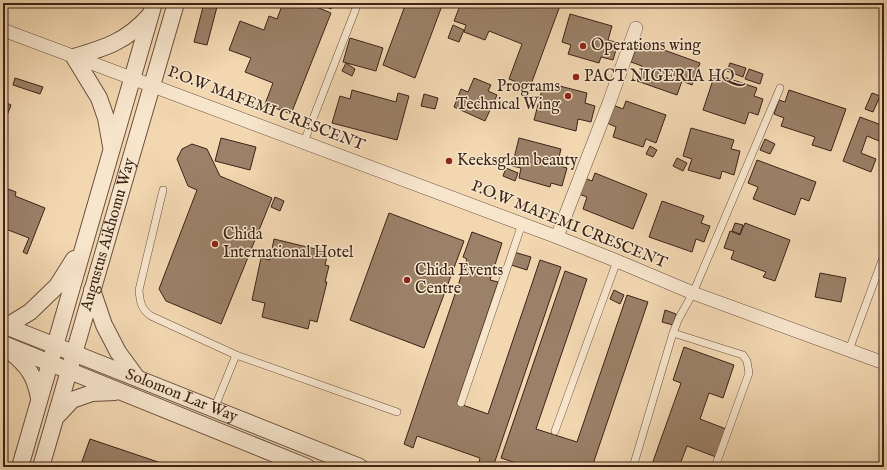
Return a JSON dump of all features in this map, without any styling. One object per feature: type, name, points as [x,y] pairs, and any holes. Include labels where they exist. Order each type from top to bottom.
[{"type":"street","name":"Augustus Aikhomu Way","points":[[41,467],[176,3]]},
{"type":"street","name":"Augustus Aikhomu Way","points":[[20,467],[153,9]]},
{"type":"street","points":[[112,148],[106,118],[99,98],[74,57],[99,50],[127,37],[139,28],[153,9]]},
{"type":"street","points":[[557,237],[636,28]]},
{"type":"street","name":"P.O.W MAFEMI CRESCENT","points":[[3,30],[557,237],[693,294],[884,363]]},
{"type":"street","points":[[5,326],[30,312],[57,286],[72,264],[87,234]]},
{"type":"street","points":[[92,290],[104,325],[118,352],[137,378]]},
{"type":"street","name":"Solomon Lar Way","points":[[5,326],[360,467]]},
{"type":"street","points":[[3,345],[19,358],[31,371],[37,384],[39,399]]},
{"type":"street","name":"Solomon Lar Way","points":[[3,345],[69,370],[307,467]]},
{"type":"street","points":[[54,420],[72,400],[92,393],[121,391]]},
{"type":"lane","points":[[304,142],[358,3]]},
{"type":"lane","points":[[633,467],[673,333],[679,318],[693,294],[780,88]]},
{"type":"lane","points":[[163,190],[138,290],[140,302],[144,310],[151,316],[236,355],[397,412]]},
{"type":"lane","points":[[460,403],[522,224]]},
{"type":"lane","points":[[849,350],[884,255]]},
{"type":"lane","points":[[555,431],[617,261]]},
{"type":"lane","points":[[673,333],[743,355],[747,361],[749,373],[715,467]]},
{"type":"lane","points":[[214,408],[236,355]]},
{"type":"building","points":[[204,3],[218,3],[207,45],[194,42]]},
{"type":"building","points":[[283,3],[307,3],[331,13],[291,114],[265,104],[273,83],[245,72],[251,58],[229,50],[240,21],[264,30],[269,16],[277,19]]},
{"type":"building","points":[[320,3],[334,3],[331,9]]},
{"type":"building","points":[[406,3],[443,3],[415,78],[383,65]]},
{"type":"building","points":[[461,3],[561,3],[530,87],[509,79],[522,44],[489,31],[485,40],[464,32],[466,25],[454,21]]},
{"type":"building","points":[[570,14],[612,26],[608,40],[618,43],[613,60],[601,57],[599,63],[568,54],[571,45],[562,42]]},
{"type":"building","points":[[453,25],[464,30],[459,42],[448,38]]},
{"type":"building","points":[[350,38],[383,48],[376,71],[343,62]]},
{"type":"building","points":[[639,41],[700,63],[692,85],[682,81],[677,95],[637,81],[642,66],[631,62]]},
{"type":"building","points":[[346,63],[355,69],[352,76],[342,71]]},
{"type":"building","points":[[730,63],[746,68],[743,77],[727,71]]},
{"type":"building","points":[[749,69],[763,74],[760,84],[745,79]]},
{"type":"building","points":[[715,74],[757,88],[754,96],[763,99],[758,115],[749,112],[745,124],[703,110]]},
{"type":"building","points":[[15,78],[43,87],[40,94],[13,85]]},
{"type":"building","points":[[474,78],[491,85],[488,91],[497,95],[485,121],[454,107],[461,89],[468,92]]},
{"type":"building","points":[[544,82],[587,93],[585,103],[595,106],[591,122],[578,119],[576,131],[534,120]]},
{"type":"building","points":[[352,90],[396,102],[398,93],[409,96],[397,140],[332,123],[340,96],[350,99]]},
{"type":"building","points":[[789,90],[846,109],[831,151],[812,145],[815,137],[781,126],[784,118],[774,114],[779,100],[785,102]]},
{"type":"building","points":[[872,93],[880,96],[873,112],[865,109]]},
{"type":"building","points":[[424,94],[438,98],[435,109],[421,106]]},
{"type":"building","points":[[3,101],[11,105],[3,126]]},
{"type":"building","points":[[626,101],[666,115],[656,143],[646,139],[643,147],[613,137],[616,127],[607,123],[613,105],[623,109]]},
{"type":"building","points":[[860,117],[884,126],[884,143],[867,136],[861,153],[876,159],[871,172],[843,161]]},
{"type":"building","points":[[691,128],[734,140],[731,149],[740,151],[734,175],[722,171],[720,179],[688,170],[692,159],[683,156]]},
{"type":"building","points":[[221,138],[256,147],[250,170],[215,161]]},
{"type":"building","points":[[519,138],[561,149],[557,165],[567,168],[562,186],[551,183],[550,187],[519,178],[521,168],[512,166]]},
{"type":"building","points":[[765,139],[775,144],[770,154],[760,150]]},
{"type":"building","name":"Chida International Hotel","points":[[192,144],[207,149],[220,176],[272,198],[221,324],[166,301],[159,289],[197,190],[188,186],[177,159],[182,149]]},
{"type":"building","points":[[650,146],[657,150],[653,157],[646,154]]},
{"type":"building","points":[[677,158],[687,163],[683,171],[673,166]]},
{"type":"building","points":[[757,160],[816,182],[809,201],[801,198],[795,215],[753,199],[758,187],[748,183]]},
{"type":"building","points":[[506,168],[518,173],[515,181],[503,176]]},
{"type":"building","points":[[595,173],[647,194],[633,229],[583,209],[587,197],[576,193],[582,177],[592,181]]},
{"type":"building","points":[[3,187],[16,192],[15,196],[45,208],[27,254],[23,252],[29,238],[3,228]]},
{"type":"building","points":[[275,197],[284,201],[280,211],[271,207]]},
{"type":"building","points":[[662,201],[704,216],[701,223],[710,226],[704,242],[696,239],[692,252],[649,237]]},
{"type":"building","name":"Chida Events Centre","points":[[389,213],[464,241],[424,348],[350,320]]},
{"type":"building","points":[[735,223],[743,225],[740,234],[732,231]]},
{"type":"building","points":[[745,223],[790,240],[775,281],[763,277],[766,272],[731,259],[734,251],[724,248],[730,231],[740,235]]},
{"type":"building","points":[[472,232],[502,243],[490,280],[498,282],[457,403],[488,414],[540,260],[561,267],[493,467],[479,462],[480,458],[417,436],[413,448],[404,444],[467,259],[463,257]]},
{"type":"building","points":[[274,239],[328,252],[325,265],[329,266],[325,282],[327,282],[317,322],[310,320],[308,329],[262,317],[265,303],[252,300],[261,258],[270,260]]},
{"type":"building","points":[[514,252],[531,257],[527,270],[511,265]]},
{"type":"building","points":[[565,271],[587,279],[536,429],[577,442],[627,295],[648,302],[592,467],[528,467],[501,458]]},
{"type":"building","points":[[820,273],[846,278],[841,302],[815,297]]},
{"type":"building","points":[[614,290],[624,295],[620,304],[610,299]]},
{"type":"building","points":[[665,310],[676,314],[673,325],[662,322]]},
{"type":"building","points":[[684,347],[734,365],[723,398],[709,393],[700,419],[726,429],[716,457],[687,446],[679,467],[651,467],[681,383],[673,380]]},
{"type":"building","points":[[90,439],[173,467],[80,467]]},
{"type":"place","name":"Operations wing","points":[[583,46]]},
{"type":"place","name":"PACT NIGERIA HQ","points":[[576,77]]},
{"type":"place","name":"Programs Technical Wing","points":[[568,96]]},
{"type":"place","name":"Keeksglam beauty","points":[[449,161]]},
{"type":"place","name":"Chida International Hotel","points":[[215,244]]},
{"type":"place","name":"Chida Events Centre","points":[[407,280]]}]
